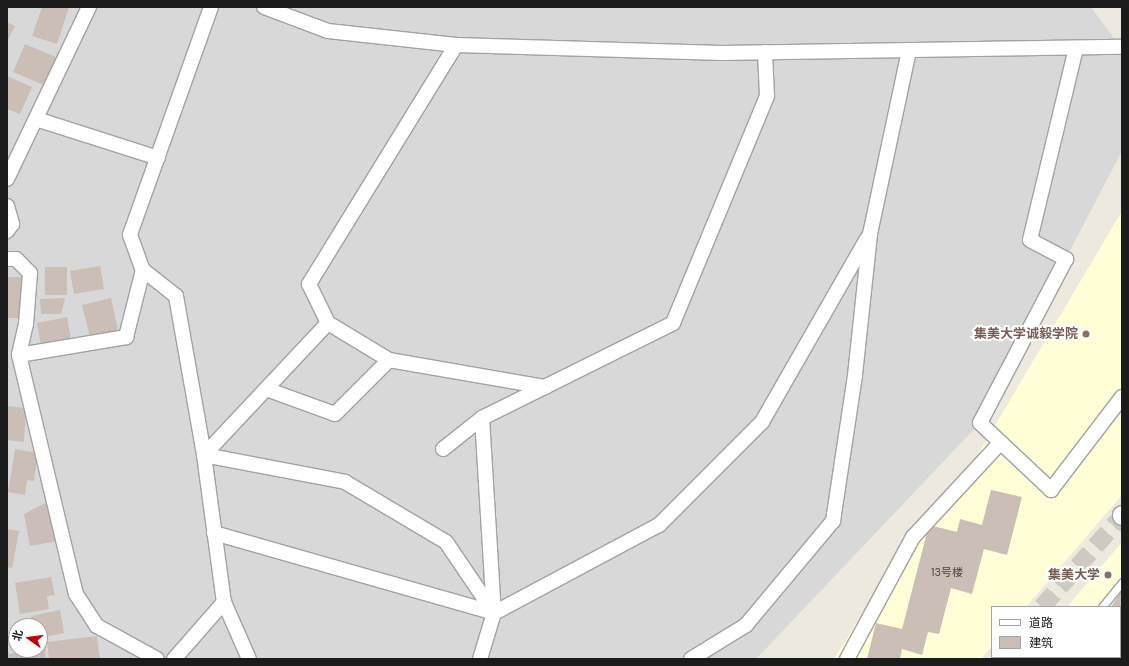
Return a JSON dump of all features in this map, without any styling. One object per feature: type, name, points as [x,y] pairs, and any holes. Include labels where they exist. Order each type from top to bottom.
[{"type":"street","points":[[7,179],[89,7]]},
{"type":"street","points":[[211,7],[130,235],[143,270],[176,296],[204,455],[224,602],[249,659]]},
{"type":"street","points":[[264,7],[328,31],[456,45],[765,52],[1122,47]]},
{"type":"street","points":[[456,45],[309,284],[328,323],[389,360],[546,387]]},
{"type":"street","points":[[1076,48],[1030,240],[1066,259],[980,423],[999,444],[1051,490],[1122,397]]},
{"type":"street","points":[[691,659],[746,625],[834,521],[855,375],[870,234],[909,50]]},
{"type":"street","points":[[443,449],[482,418],[673,323],[767,96],[765,52]]},
{"type":"street","points":[[36,119],[158,158]]},
{"type":"street","points":[[7,206],[12,224],[7,231]]},
{"type":"street","points":[[214,533],[494,613],[659,525],[762,422],[870,234]]},
{"type":"street","points":[[7,259],[16,259],[30,273],[26,324],[19,355],[76,594],[97,626],[157,659]]},
{"type":"street","points":[[19,355],[126,337],[143,270]]},
{"type":"street","points":[[204,455],[328,323]]},
{"type":"street","points":[[266,389],[335,414],[389,360]]},
{"type":"street","points":[[480,659],[494,613],[482,418]]},
{"type":"street","points":[[847,659],[913,537],[999,444]]},
{"type":"street","points":[[204,455],[345,482],[446,542],[494,613]]},
{"type":"street","points":[[174,659],[224,602]]},
{"type":"lane","points":[[1103,606],[1122,582]]},
{"type":"shaded area","points":[[7,7],[1091,7],[1122,49],[1122,151],[980,423],[756,659],[7,659]]},
{"type":"shaded area","name":"集美大学诚毅学院","points":[[1122,211],[1122,495],[1027,606],[991,606],[991,647],[981,659],[834,659],[911,535],[977,456]]},
{"type":"shaded area","name":"集美大学","points":[[1122,542],[1122,659],[1023,659],[1121,658],[1121,606],[1068,606]]},
{"type":"building","points":[[42,7],[69,7],[57,44],[32,36]]},
{"type":"building","points":[[7,22],[15,26],[7,42]]},
{"type":"building","points":[[25,44],[58,58],[46,86],[13,72]]},
{"type":"building","points":[[7,76],[32,87],[20,114],[7,109]]},
{"type":"building","points":[[100,266],[104,289],[74,294],[70,271]]},
{"type":"building","points":[[45,267],[67,267],[67,295],[45,295]]},
{"type":"building","points":[[7,277],[26,277],[25,318],[7,318]]},
{"type":"building","points":[[65,298],[61,314],[41,314],[40,299]]},
{"type":"building","points":[[111,298],[118,330],[90,337],[82,305]]},
{"type":"building","points":[[67,317],[71,340],[41,346],[37,323]]},
{"type":"building","points":[[7,406],[26,408],[24,442],[7,440]]},
{"type":"building","points":[[15,449],[38,453],[34,481],[27,480],[25,495],[8,492]]},
{"type":"building","points":[[991,490],[1022,497],[1007,555],[984,549],[972,594],[951,588],[939,634],[928,632],[922,655],[902,649],[900,659],[867,659],[876,623],[902,629],[929,525],[957,532],[960,519],[982,525]]},
{"type":"building","points":[[51,500],[58,541],[30,546],[24,514]]},
{"type":"building","points":[[7,529],[19,531],[12,568],[7,567]]},
{"type":"building","points":[[51,577],[55,595],[47,596],[49,609],[20,614],[15,583]]},
{"type":"building","points":[[1122,590],[1122,659],[1079,659],[1121,658],[1121,606],[1112,606]]},
{"type":"building","points":[[60,610],[64,633],[48,636],[48,618],[31,618],[31,616]]},
{"type":"building","points":[[97,636],[100,659],[49,659],[48,642]]},
{"type":"building","points":[[7,654],[8,658],[46,659],[8,659]]},
{"type":"tunnel","points":[[1043,606],[1122,516]]},
{"type":"place","name":"集美大学诚毅学院","points":[[1086,334]]},
{"type":"place","name":"集美大学","points":[[1108,575]]}]
